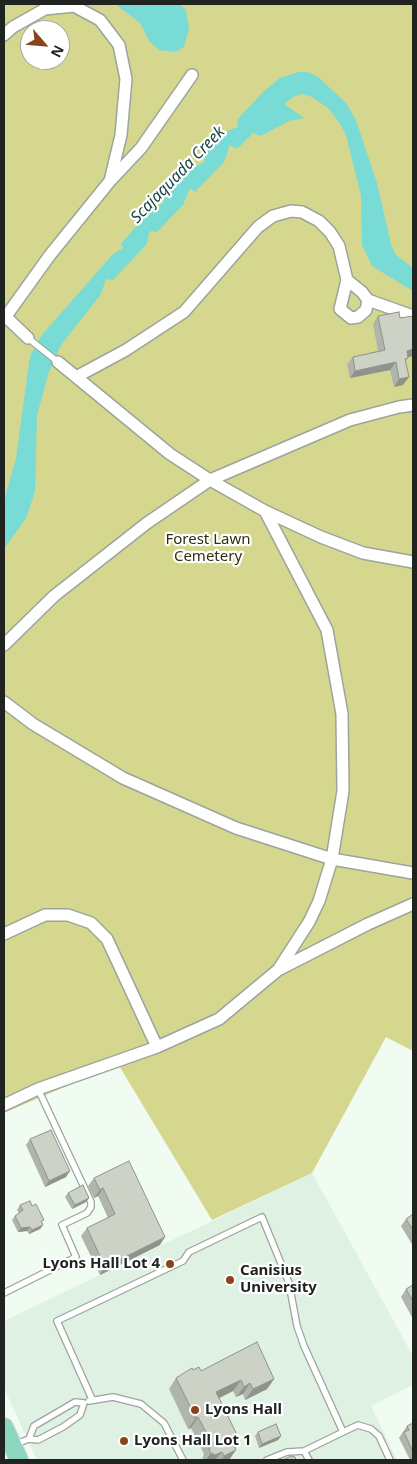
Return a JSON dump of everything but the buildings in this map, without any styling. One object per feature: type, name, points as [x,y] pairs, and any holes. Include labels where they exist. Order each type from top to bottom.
[{"type":"main road","points":[[4,1427],[15,1453]]},
{"type":"street","points":[[4,35],[13,27],[45,9],[74,6],[100,20],[118,44],[126,79],[120,135],[110,181]]},
{"type":"street","points":[[28,338],[4,316],[110,181],[146,141],[192,75]]},
{"type":"street","points":[[76,377],[126,350],[184,312],[258,228],[272,216],[291,211],[302,212],[319,221],[330,232],[339,246],[347,280],[340,305],[341,311],[351,318],[358,317],[366,310],[368,300]]},
{"type":"street","points":[[347,280],[362,292],[368,300],[413,316]]},
{"type":"street","points":[[58,362],[170,454],[210,480],[265,511],[321,537],[363,552],[413,562]]},
{"type":"street","points":[[4,645],[54,596],[147,523],[210,480],[350,420],[413,405]]},
{"type":"street","points":[[265,511],[327,630],[342,723],[343,791],[332,859],[319,901],[309,922],[278,970]]},
{"type":"street","points":[[4,702],[33,724],[123,778],[236,828],[332,859],[413,873]]},
{"type":"street","points":[[4,1105],[38,1089],[157,1047],[219,1020],[278,970],[368,924],[413,904]]},
{"type":"street","points":[[4,934],[46,915],[68,915],[91,923],[107,939],[157,1047]]},
{"type":"lane","points":[[28,338],[58,362]]},
{"type":"lane","points":[[4,1292],[76,1257],[62,1225],[87,1213],[91,1202],[38,1089]]},
{"type":"lane","points":[[92,1399],[57,1321],[183,1261],[189,1252],[262,1217],[289,1284],[297,1326],[304,1346],[343,1432]]},
{"type":"lane","points":[[15,1453],[29,1438],[34,1426],[75,1402],[84,1403],[92,1399],[113,1397],[128,1399],[154,1412],[164,1422],[183,1460]]},
{"type":"lane","points":[[29,1438],[38,1440],[63,1427],[80,1415],[84,1403]]},
{"type":"lane","points":[[267,1460],[287,1452],[304,1451],[358,1425],[371,1429],[379,1436],[390,1460]]},
{"type":"lane","points":[[304,1451],[308,1460]]},
{"type":"shaded area","name":"Canisius University","points":[[312,1173],[413,1356],[413,1385],[371,1406],[397,1460],[37,1460],[4,1388],[4,1321]]},
{"type":"green space","name":"Forest Lawn Cemetery","points":[[4,4],[413,4],[413,1051],[386,1037],[312,1173],[212,1220],[118,1064],[4,1113]]},
{"type":"water","points":[[115,4],[180,4],[186,10],[189,29],[184,47],[175,52],[159,50],[149,41],[140,23]]},
{"type":"water","points":[[299,72],[307,72],[318,77],[346,103],[356,120],[377,183],[391,244],[396,255],[413,268],[413,291],[372,266],[362,245],[361,196],[346,135],[339,122],[328,108],[312,97],[302,94],[293,97],[284,104],[304,118],[289,121],[261,136],[253,133],[237,149],[230,145],[224,162],[195,192],[190,188],[183,205],[157,232],[150,231],[146,245],[113,280],[106,279],[101,294],[61,345],[49,372],[37,415],[35,492],[26,518],[4,549],[4,501],[16,458],[30,356],[41,336],[112,255],[123,248],[121,244],[152,208],[164,203],[162,198],[190,169],[205,162],[202,156],[227,131],[238,127],[237,120],[263,92],[280,78]]},
{"type":"place","name":"Lyons Hall Lot 4","points":[[170,1264]]},
{"type":"place","name":"Canisius University","points":[[230,1280]]},
{"type":"place","name":"Lyons Hall","points":[[195,1410]]},
{"type":"place","name":"Lyons Hall Lot 1","points":[[124,1441]]},
{"type":"water label","name":"Scajaquada Creek","points":[[178,175]]}]
